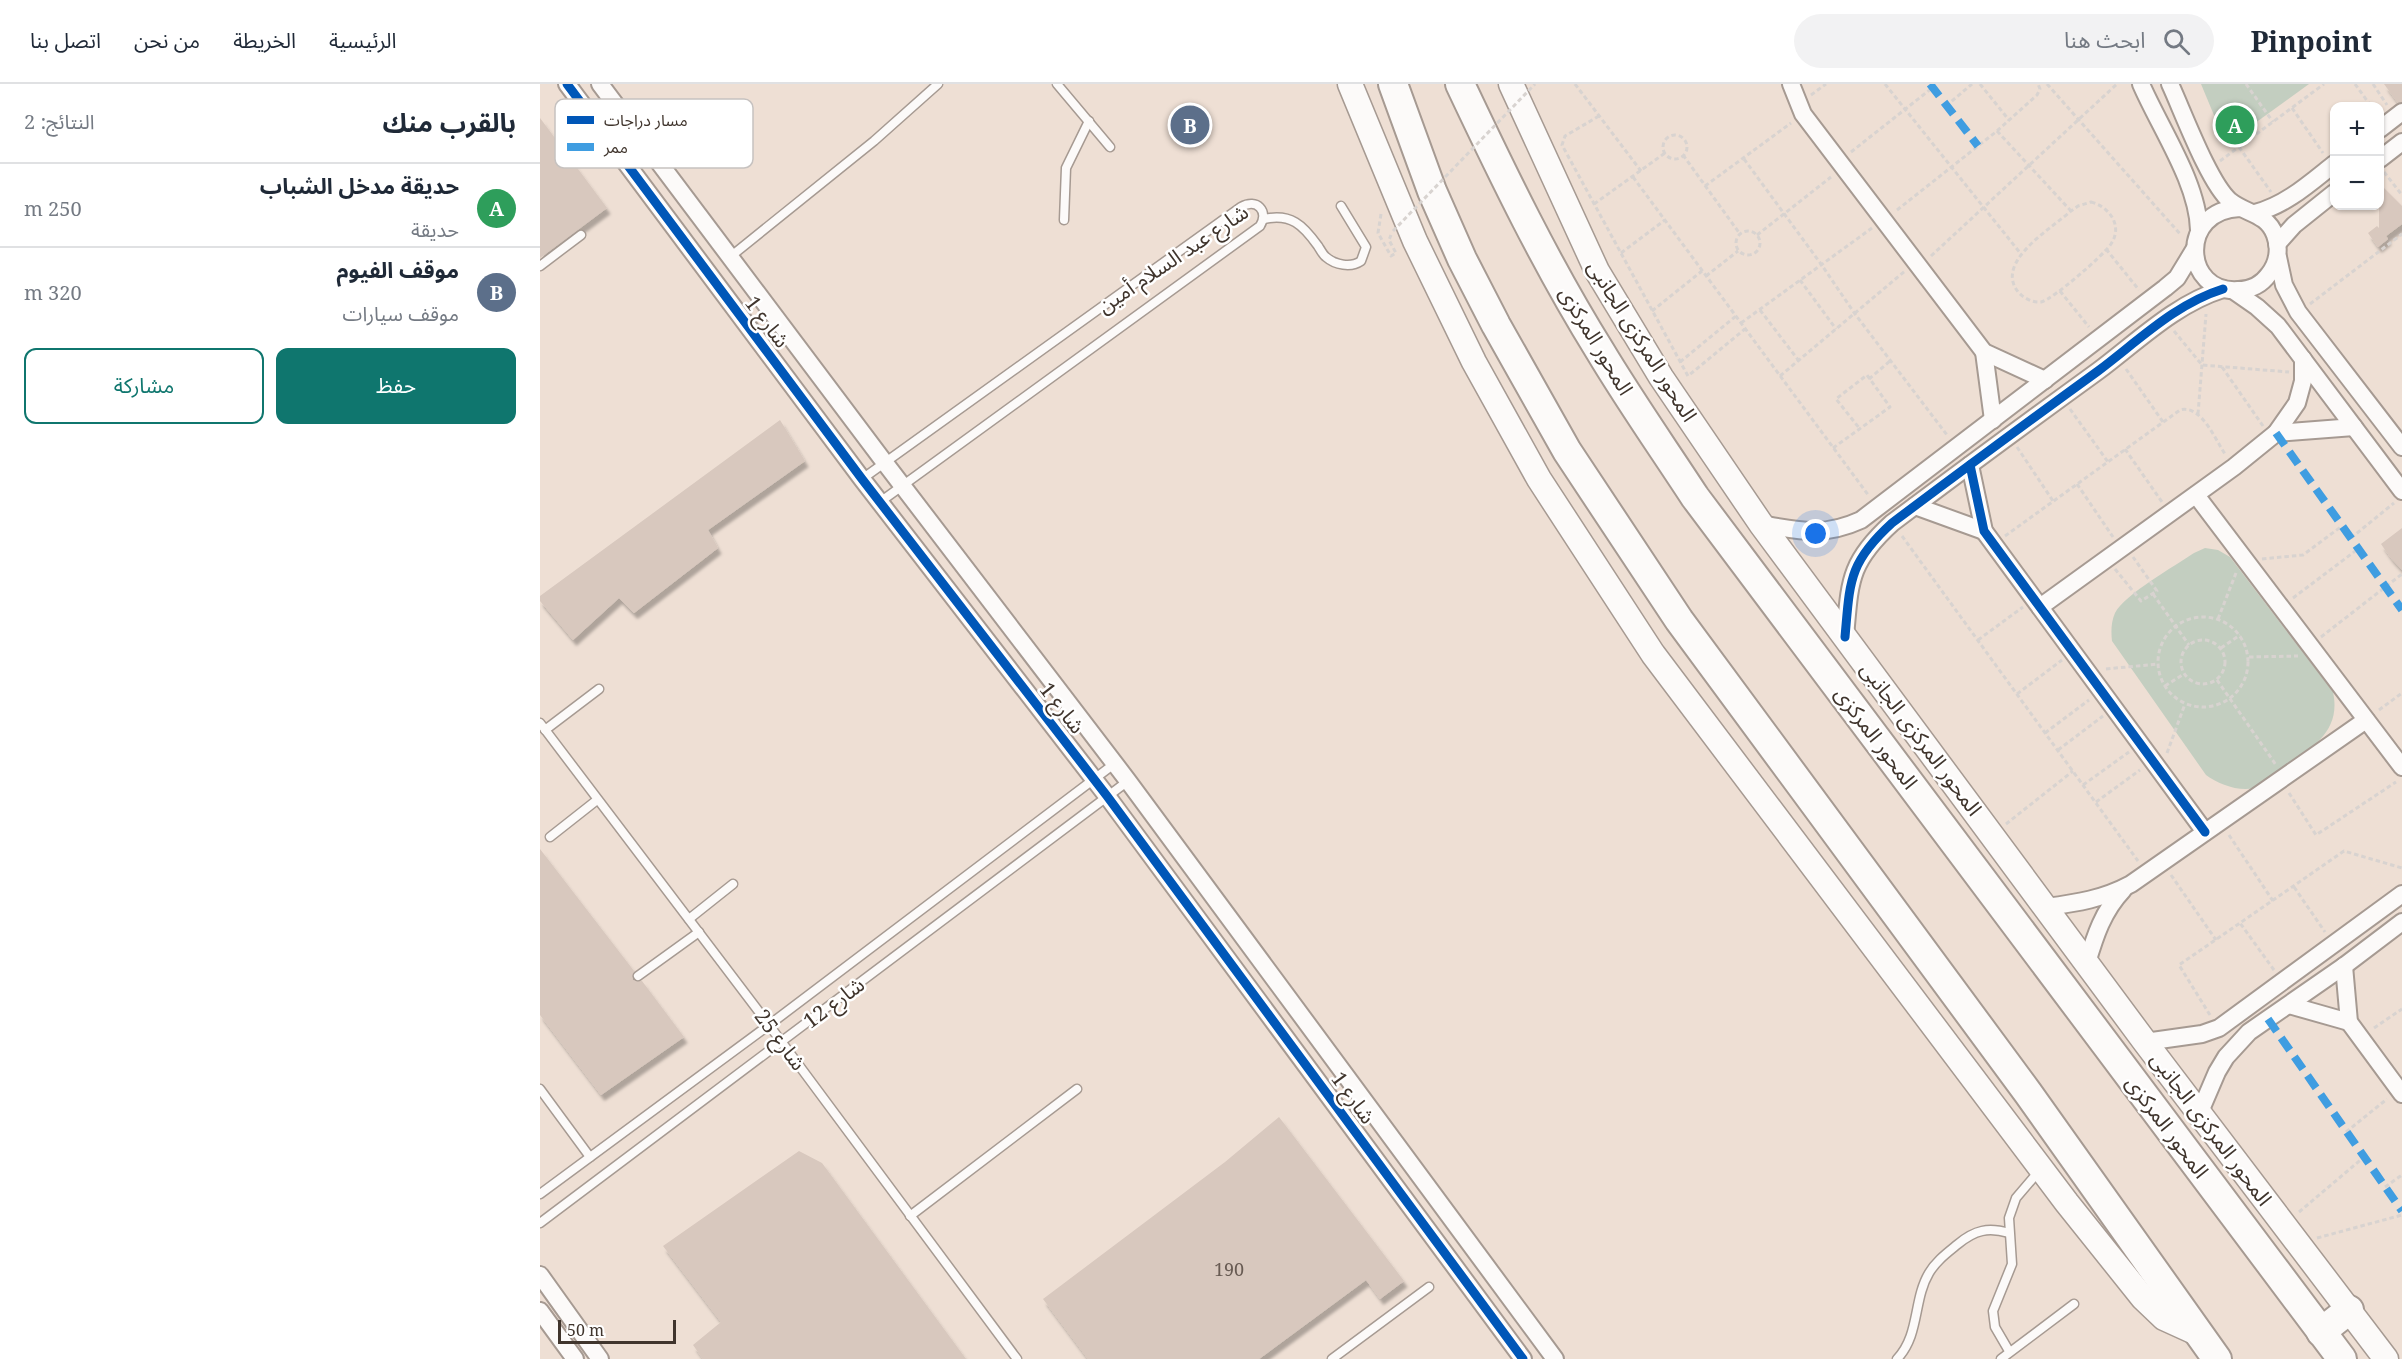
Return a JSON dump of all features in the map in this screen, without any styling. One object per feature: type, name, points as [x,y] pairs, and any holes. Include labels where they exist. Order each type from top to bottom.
[{"type":"highway","points":[[1392,84],[1432,192],[1462,259],[1496,325],[1567,451],[1679,620],[2028,1092],[2217,1359]]},
{"type":"highway","name":"المحور المركزى","points":[[1460,84],[1494,156],[1568,295],[1600,351],[1695,497],[2342,1359]]},
{"type":"highway","points":[[2321,1332],[2349,1310]]},
{"type":"main road","points":[[1350,84],[1392,189],[1443,302],[1506,421],[1576,539],[1653,654],[2041,1168],[2153,1309],[2174,1324],[2197,1333]]},
{"type":"main road","name":"المحور المركزى الجانبى","points":[[1511,84],[1597,271],[1661,377],[1761,524],[2145,1042],[2386,1359]]},
{"type":"street","name":"شارع 1","points":[[567,84],[578,99]]},
{"type":"street","name":"شارع 1","points":[[600,84],[611,99]]},
{"type":"street","points":[[1791,84],[1803,114],[1984,352],[2045,380]]},
{"type":"street","points":[[1761,524],[1822,532],[1852,525],[2177,278],[2194,250],[2199,230],[2199,216],[2192,189],[2141,84]]},
{"type":"street","points":[[2170,84],[2222,192],[2270,226],[2284,285],[2298,312],[2402,447]]},
{"type":"street","points":[[2384,125],[2399,114]]},
{"type":"street","points":[[2383,156],[2402,142]]},
{"type":"street","points":[[2199,230],[2205,222],[2221,211],[2248,210],[2279,204],[2330,167]]},
{"type":"street","name":"شارع 1","points":[[630,168],[862,479],[1107,796],[1522,1359]]},
{"type":"street","name":"شارع 1","points":[[663,168],[1128,781],[1555,1359]]},
{"type":"street","points":[[1845,638],[1849,591],[1857,563],[1874,539],[1892,523],[2178,309],[2221,291],[2254,287],[2263,281],[2275,265],[2277,250],[2303,217],[2330,196]]},
{"type":"street","points":[[2194,250],[2197,263],[2212,283],[2221,291],[2268,316],[2303,366],[2354,427],[2402,492]]},
{"type":"street","points":[[1984,352],[1993,420]]},
{"type":"street","points":[[2037,603],[2117,551],[2196,495],[2274,435],[2297,403],[2303,366]]},
{"type":"street","points":[[2274,435],[2354,427]]},
{"type":"street","points":[[1970,465],[1989,537],[2205,832]]},
{"type":"street","points":[[2196,495],[2402,767]]},
{"type":"street","points":[[1915,506],[1989,537]]},
{"type":"street","points":[[2087,963],[2103,917],[2115,899],[2131,884],[2366,720]]},
{"type":"street","points":[[2046,907],[2093,900],[2113,894],[2131,884]]},
{"type":"street","points":[[2145,1042],[2202,1034],[2219,1028],[2402,894]]},
{"type":"street","points":[[2199,1114],[2226,1057],[2249,1032],[2344,966],[2402,921]]},
{"type":"street","points":[[2344,966],[2349,1022],[2400,1092]]},
{"type":"street","points":[[2289,1005],[2349,1022]]},
{"type":"street","points":[[540,1275],[600,1359]]},
{"type":"street","points":[[540,1311],[575,1359]]},
{"type":"lane","points":[[730,257],[874,141],[938,84]]},
{"type":"lane","points":[[1057,84],[1110,147]]},
{"type":"lane","points":[[1064,220],[1066,168],[1089,121]]},
{"type":"lane","name":"شارع عبد السلام أمين","points":[[862,479],[1247,203],[1254,203],[1264,212],[1264,219],[1260,226],[880,502]]},
{"type":"lane","points":[[1264,219],[1284,217],[1294,220],[1309,233],[1326,258],[1352,265],[1361,261],[1366,247],[1341,206]]},
{"type":"lane","points":[[540,266],[581,235]]},
{"type":"lane","points":[[542,727],[599,689]]},
{"type":"lane","name":"شارع 25","points":[[542,727],[769,1025],[1017,1359]]},
{"type":"lane","name":"شارع 12","points":[[540,1194],[769,1025],[1114,764]]},
{"type":"lane","name":"شارع 12","points":[[540,1223],[1128,781]]},
{"type":"lane","points":[[550,837],[597,800]]},
{"type":"lane","points":[[688,919],[733,884]]},
{"type":"lane","points":[[638,976],[699,932]]},
{"type":"lane","points":[[540,1089],[590,1157]]},
{"type":"lane","points":[[910,1216],[1077,1089]]},
{"type":"lane","points":[[2010,1351],[1995,1327],[1993,1311],[2012,1264],[2009,1218],[2016,1198],[2041,1168]]},
{"type":"lane","points":[[1897,1359],[1905,1350],[1913,1331],[1928,1274],[1939,1259],[1966,1238],[1984,1229],[2009,1233]]},
{"type":"lane","points":[[1338,1357],[1429,1287]]},
{"type":"lane","points":[[2001,1359],[2074,1304]]},
{"type":"path","points":[[1378,233],[1390,256],[1396,253],[1389,240],[1394,231],[1535,84]]},
{"type":"path","points":[[1575,84],[1641,171]]},
{"type":"path","points":[[1885,84],[2021,254]]},
{"type":"path","points":[[1946,106],[1972,84]]},
{"type":"path","points":[[1980,84],[2009,120]]},
{"type":"path","points":[[1741,323],[1884,220],[1997,131],[2037,94],[2040,89],[2038,84]]},
{"type":"path","points":[[2047,84],[2194,250]]},
{"type":"path","points":[[1780,376],[1918,264],[2117,84]]},
{"type":"path","points":[[2246,84],[2272,122]]},
{"type":"path","points":[[2209,169],[2324,84]]},
{"type":"path","points":[[2355,84],[2368,102]]},
{"type":"path","points":[[2373,84],[2399,114]]},
{"type":"path","points":[[1757,235],[1932,87]]},
{"type":"path","points":[[2292,108],[2330,161]]},
{"type":"path","points":[[1705,186],[1803,114]]},
{"type":"path","points":[[1599,116],[1565,136],[1562,142],[1593,204],[1688,376],[1745,329]]},
{"type":"path","points":[[1997,131],[2071,211]]},
{"type":"path","points":[[1676,135],[1685,141],[1687,146],[1683,155],[1674,159],[1665,153],[1666,139],[1676,135]]},
{"type":"path","points":[[2239,147],[2279,204]]},
{"type":"path","points":[[1593,204],[1665,153]]},
{"type":"path","points":[[1683,155],[1740,234]]},
{"type":"path","points":[[1744,159],[1855,314],[1957,447]]},
{"type":"path","points":[[2384,172],[2402,195]]},
{"type":"path","points":[[1633,177],[1877,508]]},
{"type":"path","points":[[2091,202],[2108,209],[2113,217],[2115,231],[2111,245],[2106,249],[2052,298],[2039,302],[2030,301],[2019,293],[2014,285],[2012,272],[2021,254],[2071,211],[2083,204],[2091,202]]},
{"type":"path","points":[[1620,254],[1665,220]]},
{"type":"path","points":[[1749,231],[1757,235],[1760,244],[1756,253],[1747,256],[1738,251],[1736,239],[1740,234],[1749,231]]},
{"type":"path","points":[[2298,312],[2402,234]]},
{"type":"path","points":[[2106,249],[2148,302]]},
{"type":"path","points":[[1706,276],[1738,251]]},
{"type":"path","points":[[1652,312],[1702,271]]},
{"type":"path","points":[[1799,280],[1836,329]]},
{"type":"path","points":[[2060,291],[2099,339]]},
{"type":"path","points":[[2198,414],[2202,365],[2221,291]]},
{"type":"path","points":[[1760,309],[1799,360]]},
{"type":"path","points":[[1680,362],[1736,316]]},
{"type":"path","points":[[2164,320],[2202,365],[2221,367],[2303,366]]},
{"type":"path","points":[[2117,356],[2163,422]]},
{"type":"path","points":[[1869,379],[1890,360]]},
{"type":"path","points":[[2221,367],[2274,435]]},
{"type":"path","points":[[1833,448],[1860,429],[1890,407],[1867,375],[1836,399],[1860,429]]},
{"type":"path","points":[[2062,397],[2108,462]]},
{"type":"path","points":[[1989,537],[2053,501],[2186,408],[2198,414],[2234,467]]},
{"type":"path","points":[[2009,436],[2053,501]]},
{"type":"path","points":[[2125,449],[2170,513]]},
{"type":"path","points":[[2077,484],[2117,551],[2141,601],[2157,591],[2117,551]]},
{"type":"path","points":[[2351,538],[2402,496]]},
{"type":"path","points":[[1892,523],[2146,872]]},
{"type":"path","points":[[2218,619],[2244,558],[2303,555],[2342,526]]},
{"type":"path","points":[[2281,607],[2358,549]]},
{"type":"path","points":[[2249,657],[2314,650],[2402,574]]},
{"type":"path","points":[[2153,594],[2189,645]]},
{"type":"path","points":[[1978,640],[2037,603]]},
{"type":"path","points":[[2196,617],[2218,619],[2240,634],[2249,657],[2245,681],[2230,699],[2208,707],[2185,704],[2165,686],[2158,664],[2162,643],[2175,626],[2196,617]]},
{"type":"path","points":[[2221,648],[2240,634]]},
{"type":"path","points":[[2209,640],[2221,648],[2226,661],[2222,675],[2217,680],[2206,685],[2193,683],[2184,674],[2180,662],[2181,656],[2189,645],[2195,641],[2209,640]]},
{"type":"path","points":[[2017,694],[2073,652]]},
{"type":"path","points":[[2087,671],[2158,664]]},
{"type":"path","points":[[2165,686],[2184,674]]},
{"type":"path","points":[[2217,680],[2282,778],[2316,836],[2402,777]]},
{"type":"path","points":[[2045,733],[2101,690]]},
{"type":"path","points":[[2366,720],[2402,693]]},
{"type":"path","points":[[2096,802],[2156,766],[2185,704]]},
{"type":"path","points":[[2058,750],[2114,708]]},
{"type":"path","points":[[2083,785],[2140,744]]},
{"type":"path","points":[[1993,835],[2073,771]]},
{"type":"path","points":[[2219,821],[2273,901]]},
{"type":"path","points":[[2219,1028],[2179,965],[2344,851],[2402,868]]},
{"type":"path","points":[[2161,861],[2216,940]]},
{"type":"path","points":[[2294,887],[2334,945]]},
{"type":"path","points":[[2240,924],[2284,982]]},
{"type":"path","points":[[2360,1037],[2402,1009]]},
{"type":"path","points":[[2346,1132],[2400,1092]]},
{"type":"path","points":[[2283,1224],[2364,1157]]},
{"type":"path","points":[[2385,1187],[2402,1175]]},
{"type":"path","points":[[2298,1244],[2402,1215]]},
{"type":"green space","points":[[2201,84],[2309,84],[2226,144]]},
{"type":"green space","points":[[2205,548],[2218,550],[2230,557],[2333,692],[2333,719],[2321,738],[2302,755],[2254,788],[2242,789],[2229,786],[2206,775],[2112,641],[2111,631],[2115,613],[2129,597]]},
{"type":"building","points":[[2384,84],[2402,84],[2402,102],[2398,103]]},
{"type":"building","points":[[540,118],[555,138],[555,168],[577,168],[607,208],[540,258]]},
{"type":"building","points":[[2384,188],[2402,206],[2402,224],[2386,236],[2388,239],[2378,247],[2368,233],[2377,226],[2379,228],[2379,210],[2384,210]]},
{"type":"building","points":[[780,420],[805,461],[708,530],[718,548],[634,613],[619,598],[573,640],[540,601],[540,596]]},
{"type":"building","points":[[2402,528],[2402,570],[2381,544]]},
{"type":"building","points":[[540,849],[634,971],[633,980],[642,981],[684,1037],[601,1095],[540,1015]]},
{"type":"building","points":[[1279,1117],[1404,1281],[1380,1299],[1366,1280],[1259,1359],[1088,1359],[1043,1299],[1225,1162]]},
{"type":"building","points":[[799,1151],[822,1163],[966,1359],[703,1359],[693,1345],[721,1322],[663,1246]]},
{"type":"marked path","points":[[1930,84],[1978,146]]},
{"type":"marked path","points":[[2276,433],[2402,610]]},
{"type":"marked path","points":[[2268,1019],[2402,1211]]},
{"type":"cycle path","points":[[567,84],[578,99]]},
{"type":"cycle path","points":[[630,168],[862,479],[1107,796],[1523,1359]]},
{"type":"cycle path","points":[[1845,637],[1850,587],[1854,574],[1867,550],[1892,523],[2158,324],[2189,304],[2223,289]]},
{"type":"cycle path","points":[[1970,465],[1984,531],[2205,832]]},
{"type":"place","name":"موقف الفيوم","points":[[1190,125]]},
{"type":"place","name":"حديقة مدخل الشباب","points":[[2235,125]]}]
